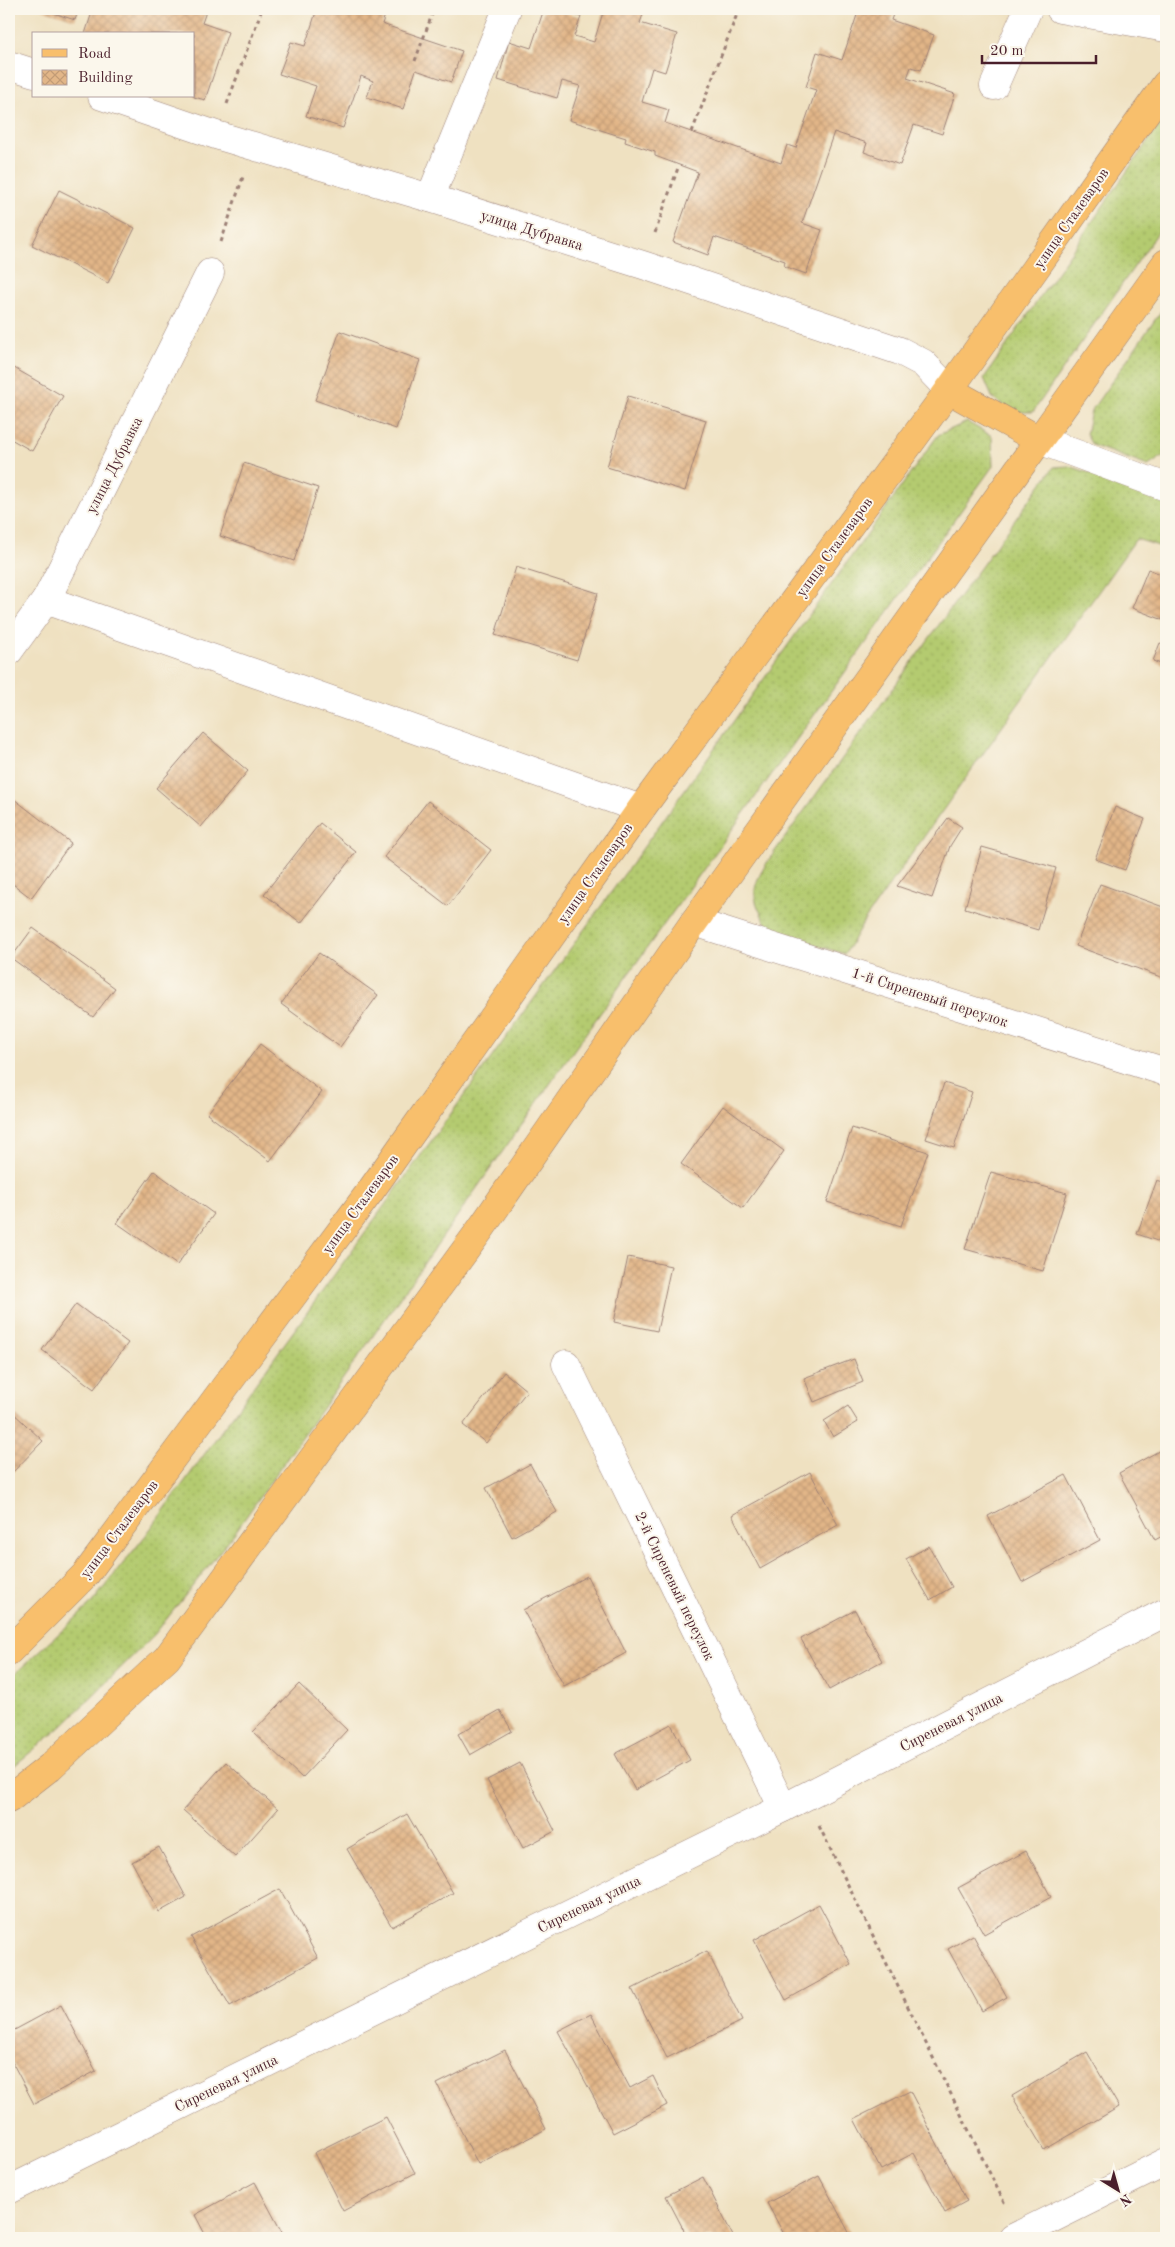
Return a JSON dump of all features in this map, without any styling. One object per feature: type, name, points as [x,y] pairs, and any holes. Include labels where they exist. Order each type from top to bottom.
[{"type":"main road","name":"улица Сталеваров","points":[[9,1650],[86,1574],[369,1193],[641,808],[949,390],[1166,84]]},
{"type":"main road","points":[[9,1799],[50,1767],[167,1658],[480,1230],[694,922],[1166,263]]},
{"type":"main road","points":[[949,390],[1039,440]]},
{"type":"street","points":[[430,198],[507,9]]},
{"type":"street","points":[[994,86],[1028,9]]},
{"type":"street","points":[[1060,9],[1166,28]]},
{"type":"street","points":[[9,65],[32,72]]},
{"type":"street","name":"улица Дубравка","points":[[108,98],[216,135],[430,198],[643,265],[900,352],[923,363],[949,390]]},
{"type":"street","name":"улица Дубравка","points":[[9,652],[46,600],[210,273]]},
{"type":"street","points":[[1039,440],[1166,487]]},
{"type":"street","points":[[46,600],[641,808]]},
{"type":"street","name":"1-й Сиреневый переулок","points":[[694,922],[1166,1072]]},
{"type":"street","name":"2-й Сиреневый переулок","points":[[566,1364],[793,1802]]},
{"type":"street","name":"Сиреневая улица","points":[[9,2190],[793,1802],[1166,1612]]},
{"type":"street","points":[[1016,2236],[1166,2162]]},
{"type":"path","points":[[216,135],[262,9]]},
{"type":"path","points":[[415,61],[434,9]]},
{"type":"path","points":[[692,132],[739,9]]},
{"type":"path","points":[[210,273],[254,146]]},
{"type":"path","points":[[643,265],[679,165]]},
{"type":"path","points":[[793,1802],[1016,2236]]},
{"type":"green space","points":[[1166,115],[1166,221],[1033,412],[1011,412],[992,397],[984,378]]},
{"type":"green space","points":[[1166,304],[1166,454],[1148,466],[1092,445],[1086,434],[1091,411]]},
{"type":"green space","points":[[967,422],[992,436],[993,466],[576,1047],[236,1531],[154,1635],[61,1727],[9,1770],[9,1679],[89,1606],[146,1535],[633,862],[938,435]]},
{"type":"green space","points":[[1069,466],[1166,499],[1166,540],[1162,547],[1136,539],[864,921],[845,954],[785,936],[768,927],[755,899],[755,892],[759,877],[770,858],[1041,484],[1054,467]]},
{"type":"building","points":[[41,9],[79,9],[75,20]]},
{"type":"building","points":[[93,9],[207,9],[202,23],[228,32],[205,100],[195,97],[195,32],[86,32]]},
{"type":"building","points":[[317,9],[387,9],[382,24],[462,51],[451,82],[416,70],[403,109],[367,97],[373,81],[361,76],[343,128],[306,116],[316,86],[279,74],[291,42],[305,46]]},
{"type":"building","points":[[544,9],[554,9],[581,17],[574,36],[594,42],[604,9],[645,9],[640,23],[677,34],[665,72],[652,68],[642,102],[669,110],[665,123],[781,163],[787,145],[796,148],[816,90],[806,87],[817,52],[842,60],[859,9],[895,9],[891,20],[934,35],[921,70],[911,67],[907,78],[955,94],[942,134],[914,125],[900,165],[864,152],[867,143],[834,132],[802,223],[822,230],[806,274],[784,266],[785,261],[714,237],[708,255],[673,242],[698,172],[655,156],[655,152],[625,142],[626,138],[569,120],[580,86],[562,81],[557,98],[498,80],[509,41],[531,48]]},
{"type":"building","points":[[59,190],[135,228],[108,283],[32,245]]},
{"type":"building","points":[[340,331],[420,360],[396,429],[315,400]]},
{"type":"building","points":[[9,365],[63,396],[32,451],[9,438]]},
{"type":"building","points":[[628,396],[706,420],[685,491],[607,467]]},
{"type":"building","points":[[244,463],[318,488],[294,561],[220,536]]},
{"type":"building","points":[[516,567],[598,593],[577,660],[495,635]]},
{"type":"building","points":[[1148,569],[1166,576],[1166,621],[1132,608]]},
{"type":"building","points":[[1160,643],[1166,645],[1166,666],[1153,661]]},
{"type":"building","points":[[203,733],[248,771],[201,827],[156,788]]},
{"type":"building","points":[[14,799],[71,843],[31,898],[9,881],[9,806]]},
{"type":"building","points":[[428,801],[491,850],[448,906],[384,857]]},
{"type":"building","points":[[1115,807],[1145,819],[1125,870],[1095,859]]},
{"type":"building","points":[[948,818],[962,827],[950,846],[932,898],[897,886]]},
{"type":"building","points":[[320,823],[356,852],[301,923],[264,894]]},
{"type":"building","points":[[982,847],[1056,868],[1038,930],[965,908]]},
{"type":"building","points":[[1100,884],[1166,908],[1166,979],[1076,946]]},
{"type":"building","points":[[33,928],[115,988],[93,1017],[11,958]]},
{"type":"building","points":[[319,953],[378,995],[340,1047],[281,1004]]},
{"type":"building","points":[[260,1044],[322,1092],[270,1161],[207,1114]]},
{"type":"building","points":[[944,1083],[972,1092],[954,1148],[926,1139]]},
{"type":"building","points":[[723,1106],[784,1151],[743,1208],[681,1164]]},
{"type":"building","points":[[852,1128],[928,1152],[901,1226],[827,1202]]},
{"type":"building","points":[[154,1171],[214,1214],[177,1265],[117,1223]]},
{"type":"building","points":[[991,1172],[1067,1193],[1043,1271],[965,1249]]},
{"type":"building","points":[[1157,1180],[1166,1183],[1166,1244],[1137,1234]]},
{"type":"building","points":[[628,1257],[671,1266],[657,1331],[614,1322]]},
{"type":"building","points":[[76,1304],[128,1343],[94,1389],[42,1350]]},
{"type":"building","points":[[854,1359],[863,1382],[814,1402],[804,1378]]},
{"type":"building","points":[[504,1372],[527,1391],[486,1443],[463,1425]]},
{"type":"building","points":[[848,1406],[858,1422],[833,1437],[824,1421]]},
{"type":"building","points":[[9,1409],[43,1441],[9,1476]]},
{"type":"building","points":[[1166,1447],[1166,1534],[1155,1540],[1119,1473]]},
{"type":"building","points":[[530,1464],[557,1512],[512,1537],[486,1488]]},
{"type":"building","points":[[810,1472],[838,1525],[760,1569],[732,1515]]},
{"type":"building","points":[[1066,1475],[1100,1540],[1022,1582],[988,1516]]},
{"type":"building","points":[[929,1546],[952,1587],[930,1600],[906,1559]]},
{"type":"building","points":[[587,1576],[626,1653],[564,1686],[523,1610]]},
{"type":"building","points":[[855,1610],[882,1661],[829,1690],[801,1639]]},
{"type":"building","points":[[299,1684],[347,1730],[302,1778],[253,1732]]},
{"type":"building","points":[[500,1710],[512,1731],[470,1755],[458,1734]]},
{"type":"building","points":[[671,1724],[690,1760],[635,1790],[615,1754]]},
{"type":"building","points":[[226,1762],[278,1809],[235,1857],[183,1810]]},
{"type":"building","points":[[520,1763],[555,1831],[523,1848],[487,1780]]},
{"type":"building","points":[[407,1814],[453,1893],[392,1927],[347,1849]]},
{"type":"building","points":[[159,1847],[186,1897],[159,1912],[132,1862]]},
{"type":"building","points":[[1026,1851],[1051,1897],[984,1934],[958,1888]]},
{"type":"building","points":[[280,1889],[318,1958],[230,2006],[191,1937]]},
{"type":"building","points":[[819,1904],[851,1964],[786,2000],[754,1940]]},
{"type":"building","points":[[973,1935],[1007,1997],[982,2011],[948,1949]]},
{"type":"building","points":[[707,1951],[742,2021],[667,2058],[632,1989]]},
{"type":"building","points":[[61,2005],[96,2071],[34,2104],[9,2056],[9,2033]]},
{"type":"building","points":[[591,2014],[630,2088],[653,2076],[667,2105],[613,2133],[558,2031]]},
{"type":"building","points":[[505,2050],[546,2129],[478,2164],[437,2084]]},
{"type":"building","points":[[1087,2052],[1119,2107],[1044,2150],[1012,2096]]},
{"type":"building","points":[[910,2091],[967,2201],[945,2213],[914,2153],[881,2170],[854,2119]]},
{"type":"building","points":[[386,2117],[415,2173],[343,2211],[314,2153]]},
{"type":"building","points":[[819,2176],[852,2238],[786,2238],[767,2203]]},
{"type":"building","points":[[703,2177],[734,2238],[688,2238],[666,2196]]},
{"type":"building","points":[[255,2182],[285,2238],[207,2238],[195,2215]]}]
